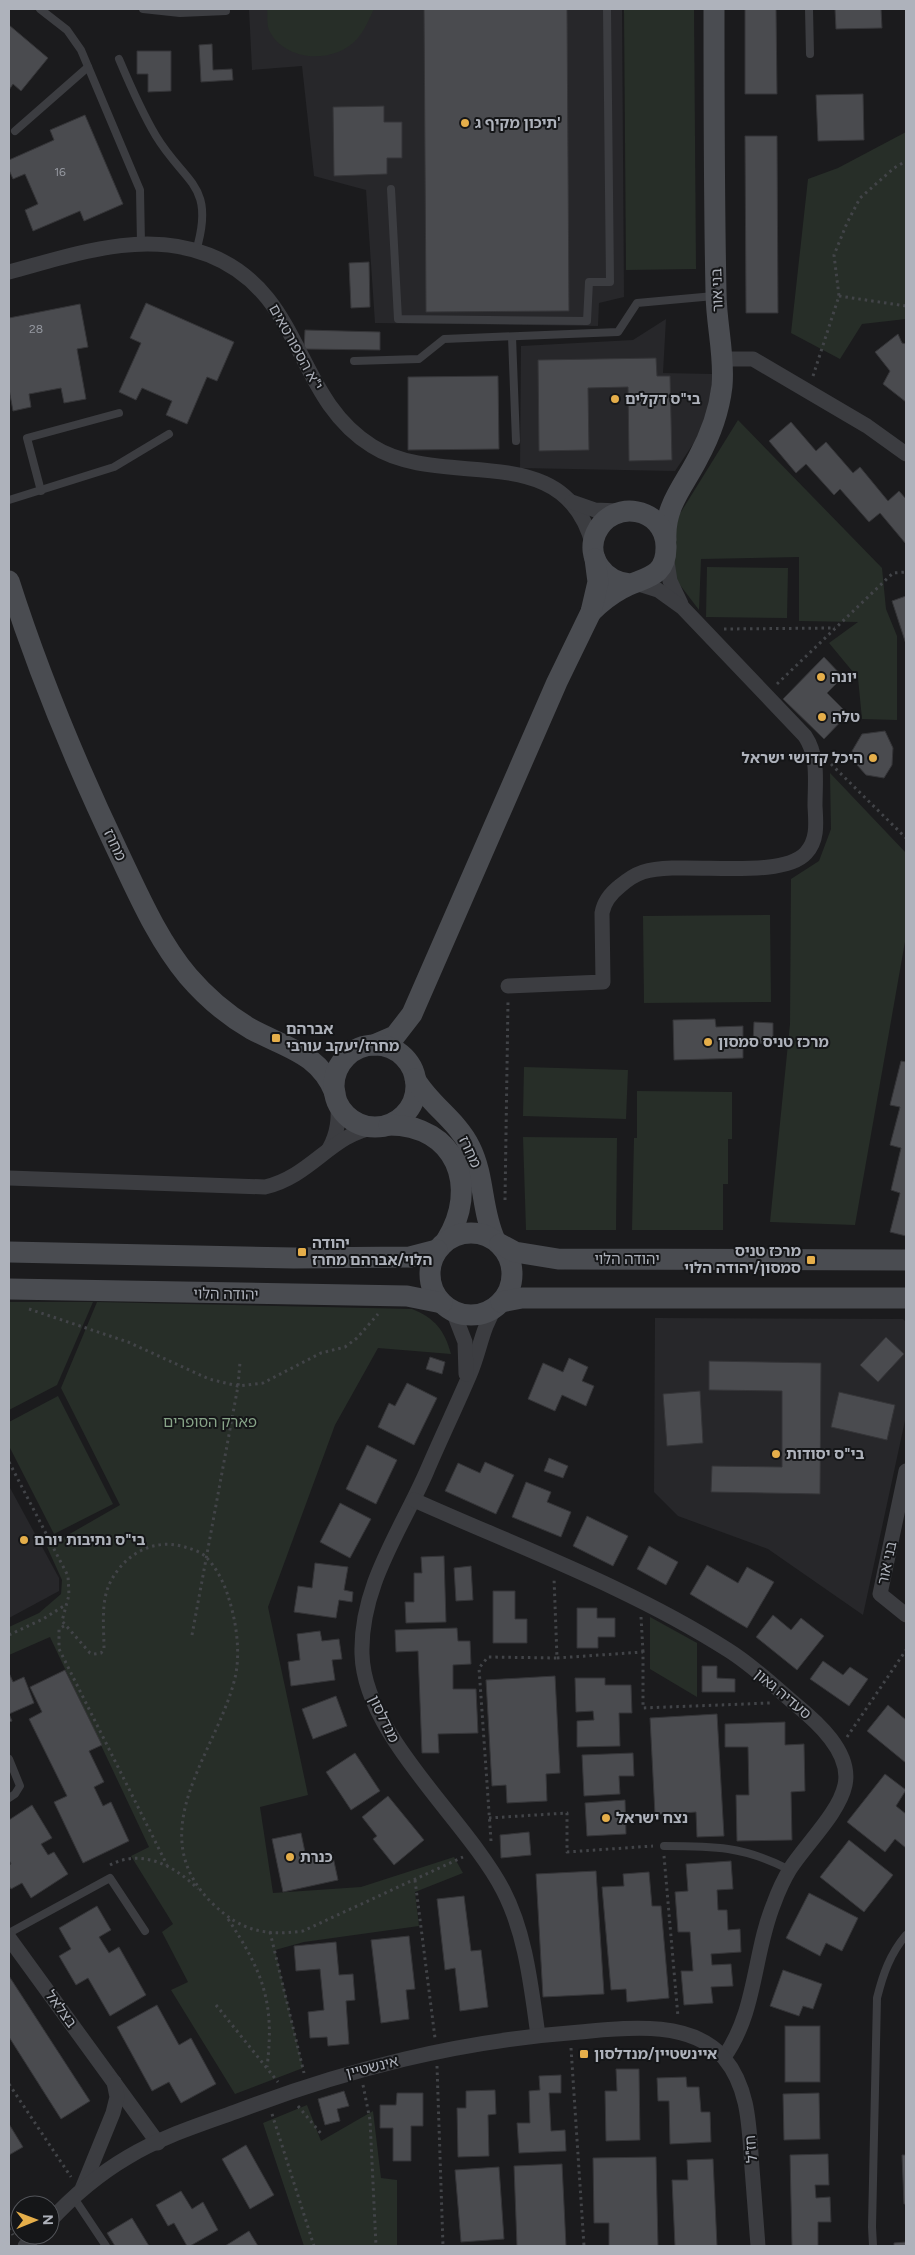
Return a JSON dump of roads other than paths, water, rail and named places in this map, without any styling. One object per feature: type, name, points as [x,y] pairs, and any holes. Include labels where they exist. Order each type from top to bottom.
[{"type":"street","name":"בני אור","points":[[678,490],[697,460],[711,430],[721,393],[722,359],[716,296],[714,9]]},
{"type":"street","name":"י\"א הספורטאים","points":[[9,272],[84,251],[121,245],[164,245],[196,251],[231,266],[251,280],[267,297],[293,335],[310,374],[330,407],[356,435],[372,447],[390,456],[425,466],[492,469],[522,475],[543,483],[569,500]]},
{"type":"street","points":[[722,359],[753,359],[867,426],[906,454]]},
{"type":"street","points":[[508,986],[603,982],[602,914],[604,906],[616,889],[638,873],[661,869],[775,867],[792,863],[805,855],[813,842],[816,825],[812,750],[802,733],[683,608],[658,590],[633,583],[619,582],[609,577],[594,553],[595,536],[604,522],[612,515],[658,504],[678,490]]},
{"type":"street","points":[[678,490],[668,513],[666,546],[670,581],[683,608]]},
{"type":"street","points":[[569,500],[595,510],[629,511],[646,514],[655,521],[666,546],[656,573],[647,579],[633,583],[605,599],[591,612]]},
{"type":"street","points":[[325,1154],[337,1129],[339,1114],[335,1080],[339,1068],[346,1058],[395,1036],[412,1014],[556,682],[591,612],[598,582],[594,553],[582,518],[569,500]]},
{"type":"street","name":"מחרז","points":[[9,581],[42,676],[76,759],[145,908],[167,946],[188,976],[220,1008],[251,1028],[298,1051],[324,1072],[336,1097]]},
{"type":"street","points":[[9,1178],[256,1188],[289,1179],[304,1171],[348,1137],[400,1119],[412,1104],[415,1092],[408,1039],[412,1014]]},
{"type":"street","points":[[365,1048],[387,1047],[399,1053],[413,1073]]},
{"type":"street","name":"מחרז","points":[[298,1051],[331,1056],[365,1048]]},
{"type":"street","name":"מחרז","points":[[413,1073],[425,1095],[451,1120],[469,1145],[479,1172],[486,1218],[497,1242]]},
{"type":"street","points":[[336,1097],[343,1111],[352,1119],[363,1125],[382,1126]]},
{"type":"street","name":"מחרז","points":[[382,1126],[407,1125],[423,1130],[436,1138],[455,1163],[460,1177],[461,1209],[456,1225],[442,1245]]},
{"type":"street","points":[[9,1252],[294,1258],[410,1257],[442,1245],[458,1234],[470,1232],[483,1234],[497,1242],[510,1260],[512,1273],[510,1286],[498,1304]]},
{"type":"street","name":"יהודה הלוי","points":[[497,1242],[515,1252],[558,1259],[906,1260]]},
{"type":"street","points":[[442,1245],[430,1267],[431,1281],[435,1293],[448,1307],[465,1314],[479,1314],[498,1304],[522,1298],[906,1298]]},
{"type":"street","name":"יהודה הלוי","points":[[9,1290],[393,1296],[424,1298],[448,1307]]},
{"type":"street","name":"מנדלסון","points":[[498,1304],[487,1320],[478,1352],[465,1386],[414,1500],[379,1569],[370,1593],[362,1655],[366,1679],[379,1714],[393,1740],[479,1850],[516,1920],[538,2035]]},
{"type":"street","name":"מנדלסון","points":[[448,1307],[465,1342],[467,1367],[465,1386]]},
{"type":"street","name":"בני אור","points":[[906,1471],[880,1594],[906,1615]]},
{"type":"street","name":"סעדיה גאון","points":[[414,1500],[640,1600],[730,1651],[814,1719],[838,1750],[845,1768],[845,1784],[836,1805],[790,1870],[774,1902],[761,1937],[749,2006],[735,2041],[724,2057]]},
{"type":"street","name":"בצלאל","points":[[9,1938],[158,2143]]},
{"type":"street","name":"אינשטיין","points":[[60,2211],[77,2194],[129,2156],[158,2143],[306,2085],[360,2069],[436,2051],[506,2038],[570,2032],[652,2029],[679,2032],[702,2042],[724,2057]]},
{"type":"street","name":"חז\"ל","points":[[724,2057],[739,2081],[747,2106],[758,2246]]},
{"type":"street","points":[[77,2194],[113,2113],[117,2097],[114,2080]]},
{"type":"lane","points":[[40,9],[74,38],[88,67],[140,190],[141,244]]},
{"type":"lane","points":[[144,9],[180,13],[226,11]]},
{"type":"lane","points":[[391,189],[398,319],[587,321],[589,282],[610,282],[607,9]]},
{"type":"lane","points":[[809,9],[810,54]]},
{"type":"lane","points":[[119,59],[156,137],[198,190],[204,216],[196,251]]},
{"type":"lane","points":[[15,131],[88,67]]},
{"type":"lane","points":[[354,360],[420,359],[444,340],[618,332],[637,303],[716,296]]},
{"type":"lane","points":[[512,337],[516,441]]},
{"type":"lane","points":[[42,491],[27,438],[119,413]]},
{"type":"lane","points":[[9,500],[114,467],[169,434]]},
{"type":"lane","points":[[9,1759],[20,1786],[15,1794],[9,1798]]},
{"type":"lane","points":[[664,1846],[722,1846],[764,1856],[790,1870]]},
{"type":"lane","points":[[9,1933],[110,1878],[145,1931]]},
{"type":"lane","points":[[874,2246],[872,2227],[877,1998],[883,1973],[894,1950],[906,1935]]},
{"type":"lane","points":[[77,2194],[106,2246]]},
{"type":"place","name":"תיכון מקיף ג'","points":[[465,123]]},
{"type":"place","name":"בי\"ס דקלים","points":[[615,399]]},
{"type":"place","name":"יונה","points":[[821,677]]},
{"type":"place","name":"טלה","points":[[822,717]]},
{"type":"place","name":"היכל קדושי ישראל","points":[[873,758]]},
{"type":"place","name":"אברהם מחרז/יעקב עורבי","points":[[276,1038]]},
{"type":"place","name":"מרכז טניס סמסון","points":[[708,1042]]},
{"type":"place","name":"יהודה הלוי/אברהם מחרז","points":[[302,1252]]},
{"type":"place","name":"מרכז טניס סמסון/יהודה הלוי","points":[[811,1260]]},
{"type":"place","name":"בי\"ס יסודות","points":[[776,1454]]},
{"type":"place","name":"בי\"ס נתיבות יורם","points":[[24,1540]]},
{"type":"place","name":"נצח ישראל","points":[[606,1818]]},
{"type":"place","name":"כנרת","points":[[290,1857]]},
{"type":"place","name":"איינשטיין/מנדלסון","points":[[584,2054]]},
{"type":"park label","name":"פארק הסופרים","points":[[210,1422]]}]
